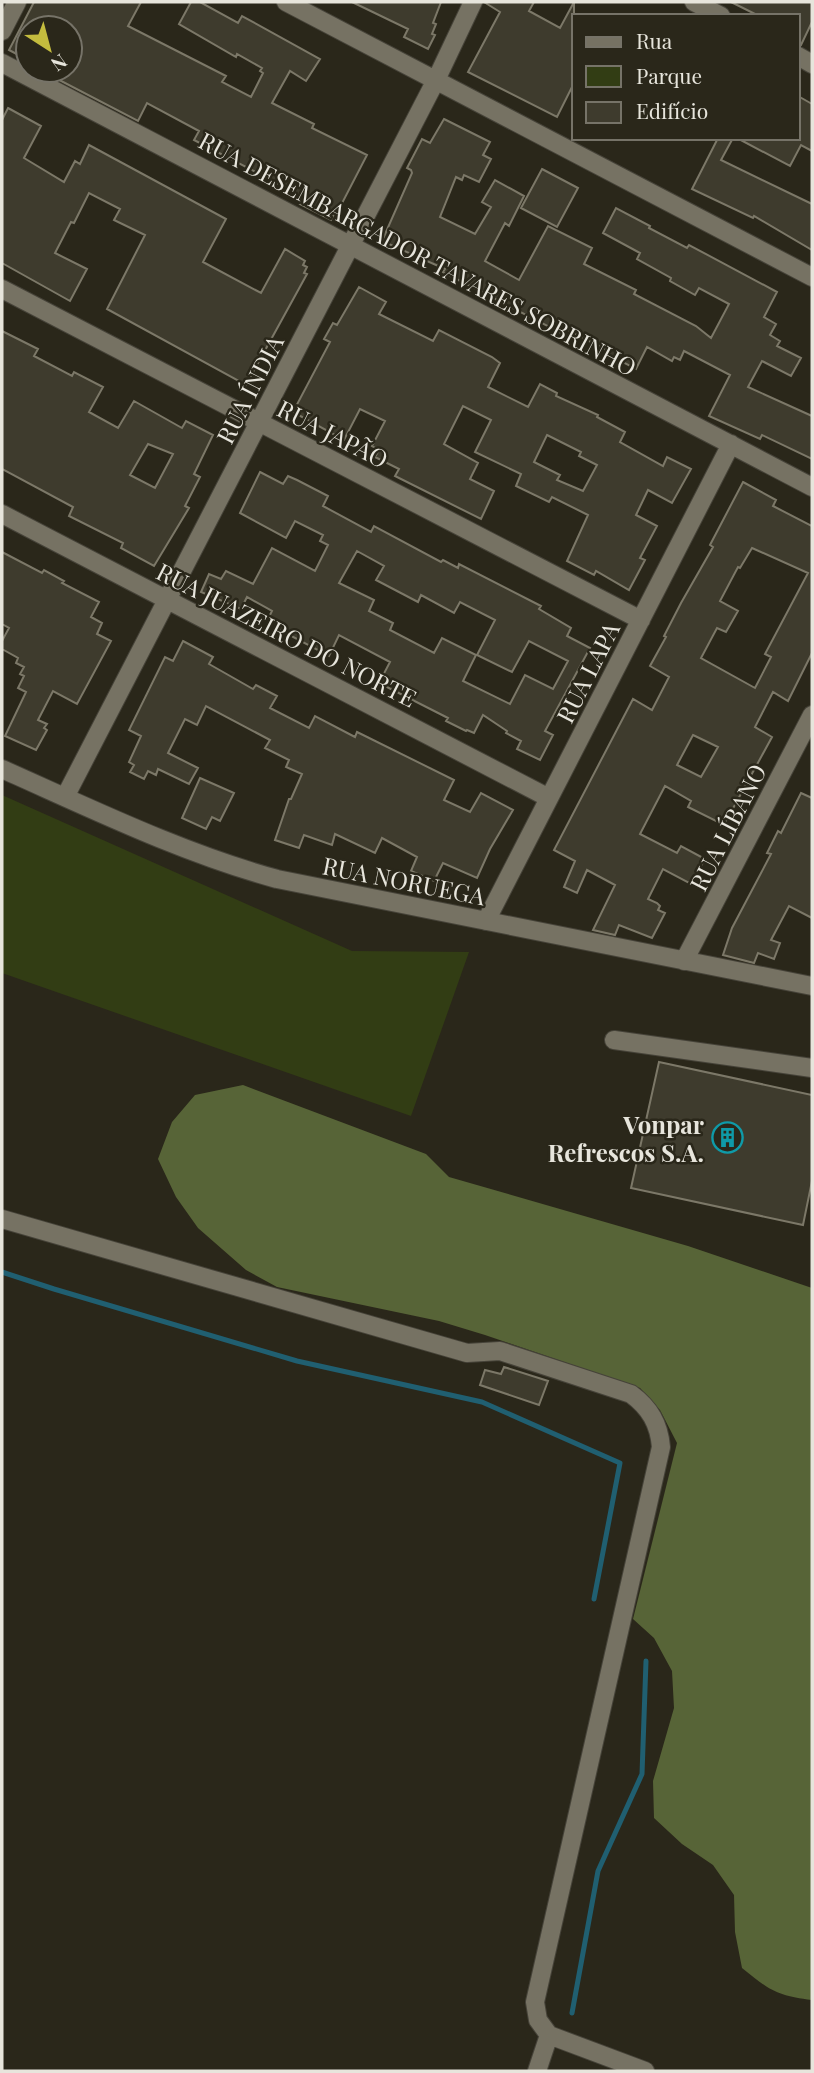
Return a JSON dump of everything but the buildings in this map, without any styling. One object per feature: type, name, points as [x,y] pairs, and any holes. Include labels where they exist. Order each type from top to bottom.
[{"type":"street","points":[[2,31],[17,2]]},
{"type":"street","points":[[286,2],[812,277]]},
{"type":"street","name":"RUA ÍNDIA","points":[[65,797],[436,80],[473,2]]},
{"type":"street","points":[[694,2],[717,14]]},
{"type":"street","name":"RUA DESEMBARGADOR TAVARES SOBRINHO","points":[[2,63],[812,487]]},
{"type":"street","name":"RUA JAPÃO","points":[[2,289],[641,620]]},
{"type":"street","name":"RUA LAPA","points":[[486,921],[731,444]]},
{"type":"street","name":"RUA JUAZEIRO DO NORTE","points":[[2,514],[549,798]]},
{"type":"street","name":"RUA LÍBANO","points":[[684,961],[812,715]]},
{"type":"street","name":"RUA NORUEGA","points":[[2,769],[181,847],[245,870],[313,887],[812,986]]},
{"type":"street","points":[[614,1040],[812,1068]]},
{"type":"street","points":[[2,1219],[467,1353],[500,1351],[631,1394],[648,1409],[658,1427],[661,1447],[536,1993],[538,2020],[549,2035],[645,2071]]},
{"type":"street","points":[[537,2071],[549,2035]]},
{"type":"green space","points":[[2,795],[352,951],[469,952],[411,1116],[2,973]]},
{"type":"green space","points":[[243,1085],[426,1154],[449,1177],[688,1246],[812,1288],[812,2000],[774,1991],[742,1968],[735,1932],[734,1895],[713,1865],[682,1844],[654,1818],[653,1781],[674,1708],[672,1671],[654,1638],[633,1619],[677,1443],[660,1410],[640,1388],[485,1335],[439,1321],[277,1287],[246,1270],[198,1228],[176,1197],[158,1159],[172,1122],[195,1095]]},
{"type":"waterway","points":[[2,1272],[297,1361],[482,1402],[620,1463],[594,1599]]},
{"type":"waterway","points":[[572,2013],[598,1871],[642,1774],[646,1661]]},
{"type":"place","name":"Vonpar Refrescos S.A.","points":[[727,1138]]}]
